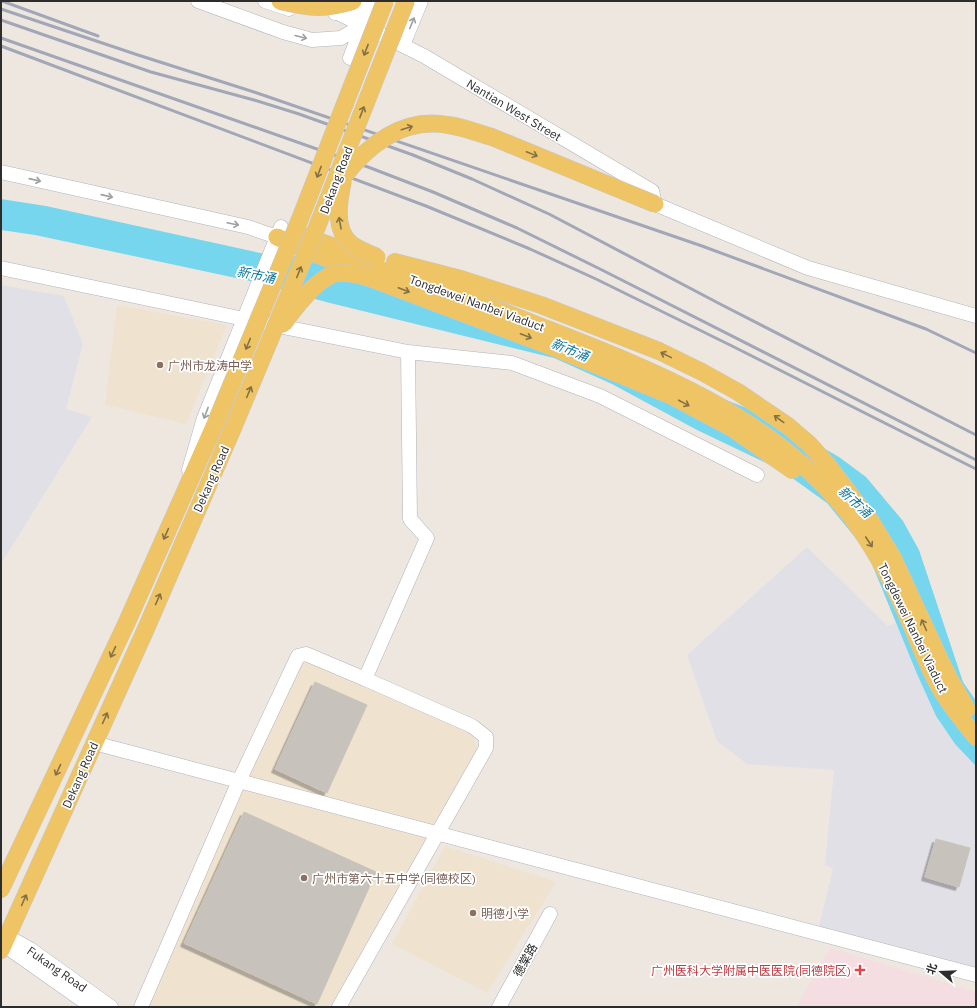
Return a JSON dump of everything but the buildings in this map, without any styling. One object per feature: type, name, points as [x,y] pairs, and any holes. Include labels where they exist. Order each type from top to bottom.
[{"type":"main road","points":[[280,1],[310,8],[333,7],[359,13]]},
{"type":"main road","name":"Dekang Road","points":[[1,889],[127,622],[216,422],[302,213],[385,1]]},
{"type":"main road","name":"Dekang Road","points":[[3,941],[94,743],[270,342],[318,226],[406,1]]},
{"type":"main road","points":[[344,176],[368,149],[389,135],[407,127],[424,124],[447,125],[492,137],[655,204]]},
{"type":"main road","points":[[355,131],[340,196],[339,215],[342,230],[350,243],[362,251],[398,263],[491,288],[542,305],[659,351],[702,372],[738,392],[772,414],[809,444],[827,464],[870,520]]},
{"type":"main road","name":"Tongdewei Nanbei Viaduct","points":[[277,237],[343,250],[379,262],[417,271],[606,352],[712,402],[777,444],[829,490],[858,525],[891,579],[909,618],[922,652],[939,686],[956,713],[976,737]]},
{"type":"main road","points":[[270,342],[291,314],[320,282],[326,278],[336,273],[346,273],[379,280],[545,344],[672,396],[732,428],[841,504]]},
{"type":"main road","name":"Tongdewei Nanbei Viaduct","points":[[474,295],[643,358],[718,395],[788,441],[820,468],[870,520],[893,558],[950,680],[976,721]]},
{"type":"street","points":[[198,1],[283,32],[312,40],[341,38],[367,1]]},
{"type":"street","points":[[223,1],[283,32]]},
{"type":"street","points":[[265,1],[287,9],[313,14],[340,7]]},
{"type":"street","points":[[350,58],[359,13],[372,1]]},
{"type":"street","points":[[403,45],[421,1]]},
{"type":"street","name":"Nantian West Street","points":[[340,7],[359,13],[403,45],[652,191],[655,204]]},
{"type":"street","points":[[1,172],[248,227],[277,237],[204,418],[179,505]]},
{"type":"street","points":[[655,204],[808,268],[976,316]]},
{"type":"street","points":[[1,268],[408,352],[512,363],[600,396],[757,475]]},
{"type":"street","points":[[365,680],[428,538],[410,519],[408,352]]},
{"type":"street","points":[[141,1007],[239,781],[298,656],[306,654],[472,726],[486,737],[486,748],[339,1007]]},
{"type":"street","points":[[94,743],[976,974]]},
{"type":"street","name":"德棠路","points":[[499,1007],[550,914]]},
{"type":"street","name":"Fukang Road","points":[[3,941],[92,1007]]},
{"type":"street","name":"Fukang Road","points":[[3,941],[30,949],[111,1007]]},
{"type":"shaded area","points":[[1,285],[64,296],[83,344],[66,409],[92,417],[1,564]]},
{"type":"shaded area","name":"广州市龙涛中学","points":[[117,305],[227,325],[186,424],[105,405]]},
{"type":"shaded area","points":[[807,547],[888,626],[896,623],[936,716],[955,744],[976,766],[976,969],[819,927],[833,868],[825,865],[834,770],[747,764],[717,741],[687,655]]},
{"type":"shaded area","name":"广州市第六十五中学(同德校区)","points":[[303,658],[470,730],[478,749],[332,1007],[145,1007]]},
{"type":"shaded area","name":"明德小学","points":[[445,846],[556,882],[487,993],[392,944]]},
{"type":"shaded area","name":"广州医科大学附属中医医院(同德院区)","points":[[830,948],[976,992],[976,1003],[974,1007],[796,1007]]},
{"type":"water","name":"新市涌","points":[[1,199],[46,206],[260,253],[323,259],[517,315],[771,418],[839,457],[866,477],[903,521],[919,550],[963,682],[976,701],[976,766],[955,744],[936,716],[917,674],[867,552],[827,503],[781,470],[697,430],[612,384],[554,358],[326,302],[250,281],[35,235],[1,230]]},
{"type":"railway","points":[[2,1],[98,36]]},
{"type":"railway","points":[[1,9],[257,93],[702,246],[926,329],[976,353]]},
{"type":"railway","points":[[1,20],[151,72],[299,114],[413,155],[472,179],[549,214],[722,305],[976,435]]},
{"type":"railway","points":[[1,38],[368,167],[433,192],[517,228],[976,460]]},
{"type":"railway","points":[[1,46],[426,206],[530,249],[596,279],[732,346],[976,469]]},
{"type":"place","name":"广州市龙涛中学","points":[[160,365]]},
{"type":"place","name":"广州市第六十五中学(同德校区)","points":[[304,878]]},
{"type":"place","name":"明德小学","points":[[473,913]]},
{"type":"place","name":"广州医科大学附属中医医院(同德院区)","points":[[860,970]]}]
